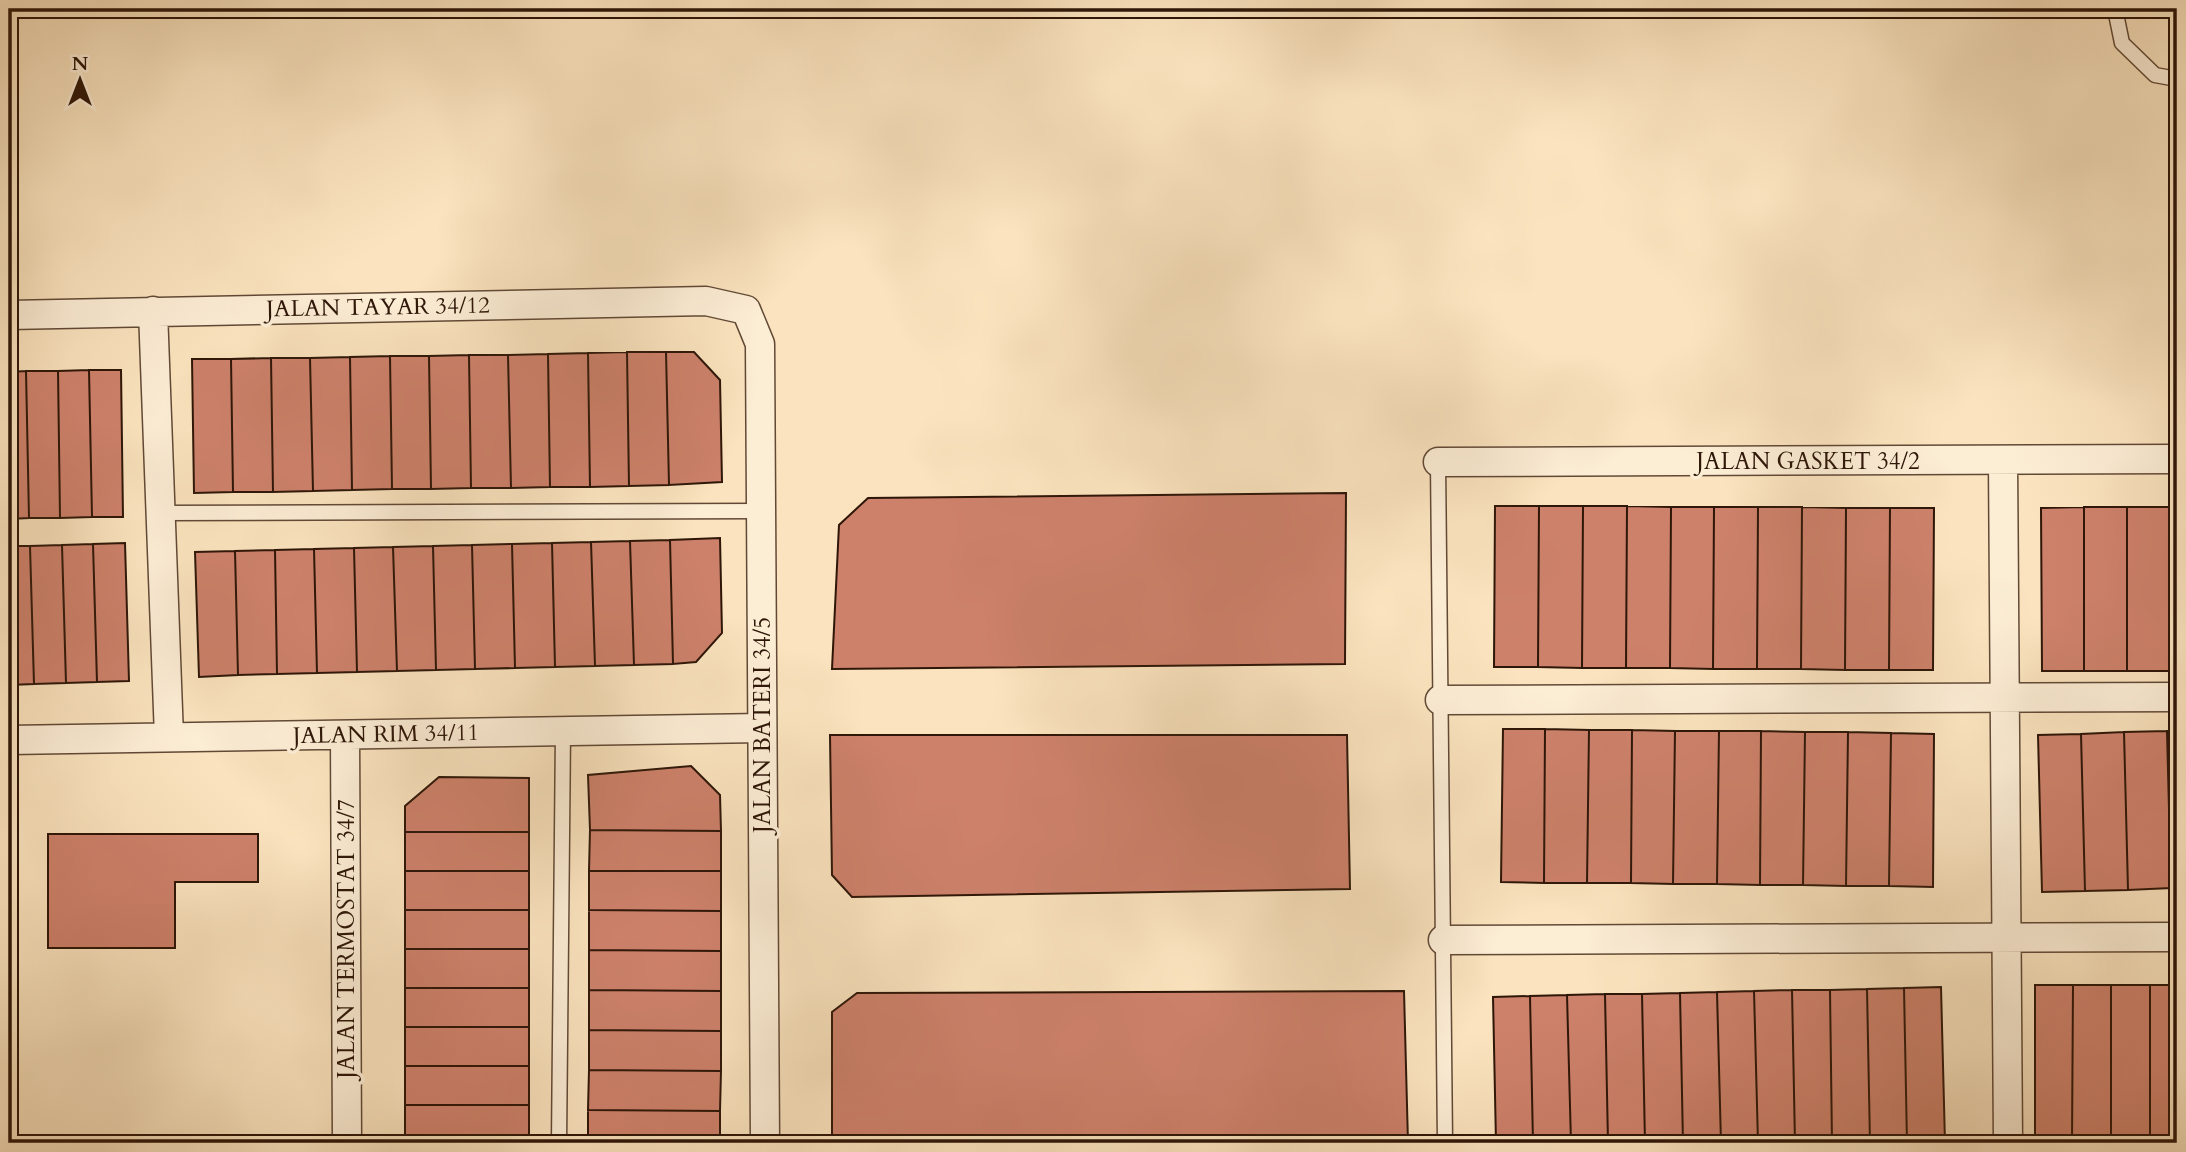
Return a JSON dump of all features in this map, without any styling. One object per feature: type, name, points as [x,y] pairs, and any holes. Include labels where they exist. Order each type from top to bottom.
[{"type":"street","name":"JALAN TAYAR 34/12","points":[[9,315],[706,301],[746,310]]},
{"type":"street","name":"JALAN BATERI 34/5","points":[[746,310],[760,344],[765,1143]]},
{"type":"street","points":[[153,311],[169,737]]},
{"type":"street","name":"JALAN GASKET 34/2","points":[[1438,462],[2177,459]]},
{"type":"street","points":[[2003,460],[2008,1143]]},
{"type":"street","points":[[1440,700],[2177,696]]},
{"type":"street","name":"JALAN RIM 34/11","points":[[9,740],[762,728]]},
{"type":"street","name":"JALAN TERMOSTAT 34/7","points":[[345,735],[346,1143]]},
{"type":"street","points":[[1443,940],[2177,937]]},
{"type":"lane","points":[[2115,9],[2122,43],[2155,75],[2177,79]]},
{"type":"lane","points":[[1438,462],[1445,1143]]},
{"type":"lane","points":[[160,513],[761,511]]},
{"type":"lane","points":[[559,1143],[563,731]]},
{"type":"building","points":[[627,352],[629,486],[590,487],[588,353]]},
{"type":"building","points":[[627,352],[666,352],[669,485],[629,486]]},
{"type":"building","points":[[666,352],[694,352],[720,380],[722,482],[669,485]]},
{"type":"building","points":[[588,353],[590,487],[550,487],[548,354]]},
{"type":"building","points":[[548,354],[550,487],[511,488],[508,355]]},
{"type":"building","points":[[469,355],[471,488],[431,489],[429,356]]},
{"type":"building","points":[[469,355],[508,355],[511,488],[471,488]]},
{"type":"building","points":[[390,356],[392,489],[352,490],[350,357]]},
{"type":"building","points":[[390,356],[429,356],[431,489],[392,489]]},
{"type":"building","points":[[350,357],[352,490],[313,491],[310,358]]},
{"type":"building","points":[[271,358],[273,492],[233,492],[231,359]]},
{"type":"building","points":[[271,358],[310,358],[313,491],[273,492]]},
{"type":"building","points":[[192,359],[231,359],[233,492],[194,493]]},
{"type":"building","points":[[89,370],[121,370],[123,517],[92,517]]},
{"type":"building","points":[[89,370],[92,517],[60,518],[58,371]]},
{"type":"building","points":[[26,371],[58,371],[60,518],[29,518]]},
{"type":"building","points":[[26,371],[29,518],[9,519],[9,372]]},
{"type":"building","points":[[1346,493],[1345,664],[832,669],[839,525],[868,498]]},
{"type":"building","points":[[1495,506],[1539,506],[1538,667],[1494,667]]},
{"type":"building","points":[[1539,506],[1583,506],[1582,668],[1538,667]]},
{"type":"building","points":[[1583,506],[1627,506],[1626,668],[1582,668]]},
{"type":"building","points":[[1627,506],[1671,507],[1670,668],[1626,668]]},
{"type":"building","points":[[1671,507],[1714,507],[1713,669],[1670,668]]},
{"type":"building","points":[[1714,507],[1758,507],[1757,669],[1713,669]]},
{"type":"building","points":[[1758,507],[1802,507],[1801,669],[1757,669]]},
{"type":"building","points":[[1802,507],[1846,508],[1845,670],[1801,669]]},
{"type":"building","points":[[2084,507],[2084,671],[2042,671],[2041,508]]},
{"type":"building","points":[[2084,507],[2127,507],[2127,671],[2084,671]]},
{"type":"building","points":[[2127,507],[2169,507],[2170,671],[2127,671]]},
{"type":"building","points":[[2169,507],[2177,507],[2177,671],[2170,671]]},
{"type":"building","points":[[1846,508],[1890,508],[1889,670],[1845,670]]},
{"type":"building","points":[[1890,508],[1934,508],[1933,670],[1889,670]]},
{"type":"building","points":[[720,538],[722,633],[696,662],[673,664],[670,540]]},
{"type":"building","points":[[670,540],[673,664],[634,665],[630,541]]},
{"type":"building","points":[[630,541],[634,665],[595,666],[591,542]]},
{"type":"building","points":[[591,542],[595,666],[555,667],[552,543]]},
{"type":"building","points":[[125,543],[129,681],[97,682],[93,544]]},
{"type":"building","points":[[552,543],[555,667],[515,668],[512,544]]},
{"type":"building","points":[[93,544],[97,682],[66,683],[62,545]]},
{"type":"building","points":[[512,544],[515,668],[475,669],[472,545]]},
{"type":"building","points":[[62,545],[66,683],[34,684],[30,546]]},
{"type":"building","points":[[472,545],[475,669],[436,670],[433,546]]},
{"type":"building","points":[[9,546],[30,546],[34,684],[9,685]]},
{"type":"building","points":[[433,546],[436,670],[397,671],[393,547]]},
{"type":"building","points":[[393,547],[397,671],[357,672],[354,548]]},
{"type":"building","points":[[354,548],[357,672],[317,673],[314,549]]},
{"type":"building","points":[[314,549],[317,673],[277,674],[275,550]]},
{"type":"building","points":[[275,550],[277,674],[238,675],[235,551]]},
{"type":"building","points":[[235,551],[238,675],[199,677],[195,552]]},
{"type":"building","points":[[1503,729],[1545,729],[1544,883],[1501,882]]},
{"type":"building","points":[[1545,729],[1589,730],[1587,883],[1544,883]]},
{"type":"building","points":[[1589,730],[1632,730],[1631,883],[1587,883]]},
{"type":"building","points":[[1632,730],[1675,731],[1673,884],[1631,883]]},
{"type":"building","points":[[1675,731],[1719,731],[1717,884],[1673,884]]},
{"type":"building","points":[[1719,731],[1761,731],[1760,885],[1717,884]]},
{"type":"building","points":[[1761,731],[1805,732],[1803,885],[1760,885]]},
{"type":"building","points":[[2167,731],[2171,888],[2128,890],[2124,732]]},
{"type":"building","points":[[2167,731],[2177,731],[2177,888],[2171,888]]},
{"type":"building","points":[[1805,732],[1848,732],[1846,886],[1803,885]]},
{"type":"building","points":[[1848,732],[1891,733],[1889,886],[1846,886]]},
{"type":"building","points":[[2124,732],[2128,890],[2085,891],[2081,734]]},
{"type":"building","points":[[1891,733],[1934,734],[1933,887],[1889,886]]},
{"type":"building","points":[[2081,734],[2085,891],[2042,892],[2038,735]]},
{"type":"building","points":[[830,735],[1347,735],[1350,889],[852,897],[832,875]]},
{"type":"building","points":[[691,766],[720,795],[721,831],[590,830],[588,775]]},
{"type":"building","points":[[439,777],[529,778],[529,832],[405,832],[405,806]]},
{"type":"building","points":[[590,830],[721,831],[721,871],[589,871]]},
{"type":"building","points":[[405,832],[529,832],[529,871],[405,871]]},
{"type":"building","points":[[48,834],[258,834],[258,882],[175,882],[175,948],[48,948]]},
{"type":"building","points":[[405,871],[529,871],[529,910],[405,910]]},
{"type":"building","points":[[589,871],[721,871],[721,911],[589,910]]},
{"type":"building","points":[[405,910],[529,910],[529,949],[405,949]]},
{"type":"building","points":[[589,910],[721,911],[721,951],[589,950]]},
{"type":"building","points":[[405,949],[529,949],[529,988],[405,988]]},
{"type":"building","points":[[589,950],[721,951],[721,991],[589,990]]},
{"type":"building","points":[[2035,985],[2073,985],[2072,1143],[2035,1143]]},
{"type":"building","points":[[2073,985],[2111,985],[2111,1143],[2072,1143]]},
{"type":"building","points":[[2111,985],[2150,985],[2150,1143],[2111,1143]]},
{"type":"building","points":[[2150,985],[2177,985],[2177,1143],[2150,1143]]},
{"type":"building","points":[[1941,987],[1945,1143],[1907,1143],[1904,988]]},
{"type":"building","points":[[405,988],[529,988],[529,1027],[405,1027]]},
{"type":"building","points":[[1904,988],[1907,1143],[1870,1143],[1867,989]]},
{"type":"building","points":[[1867,989],[1870,1143],[1832,1143],[1830,990]]},
{"type":"building","points":[[589,990],[721,991],[721,1031],[589,1030]]},
{"type":"building","points":[[1792,990],[1795,1143],[1758,1143],[1754,991]]},
{"type":"building","points":[[1792,990],[1830,990],[1832,1143],[1795,1143]]},
{"type":"building","points":[[1404,991],[1408,1143],[832,1143],[832,1012],[857,993]]},
{"type":"building","points":[[1754,991],[1758,1143],[1721,1143],[1717,992]]},
{"type":"building","points":[[1717,992],[1721,1143],[1683,1143],[1680,993]]},
{"type":"building","points":[[1680,993],[1683,1143],[1645,1143],[1642,994]]},
{"type":"building","points":[[1605,994],[1608,1143],[1571,1143],[1567,995]]},
{"type":"building","points":[[1605,994],[1642,994],[1645,1143],[1608,1143]]},
{"type":"building","points":[[1567,995],[1571,1143],[1533,1143],[1530,996]]},
{"type":"building","points":[[1530,996],[1533,1143],[1496,1143],[1493,997]]},
{"type":"building","points":[[405,1027],[529,1027],[529,1066],[405,1066]]},
{"type":"building","points":[[589,1030],[721,1031],[721,1071],[589,1070]]},
{"type":"building","points":[[405,1066],[529,1066],[529,1105],[405,1105]]},
{"type":"building","points":[[589,1070],[721,1071],[720,1111],[588,1110]]},
{"type":"building","points":[[405,1105],[529,1105],[529,1143],[405,1143]]},
{"type":"building","points":[[588,1110],[720,1111],[720,1143],[588,1143]]}]
